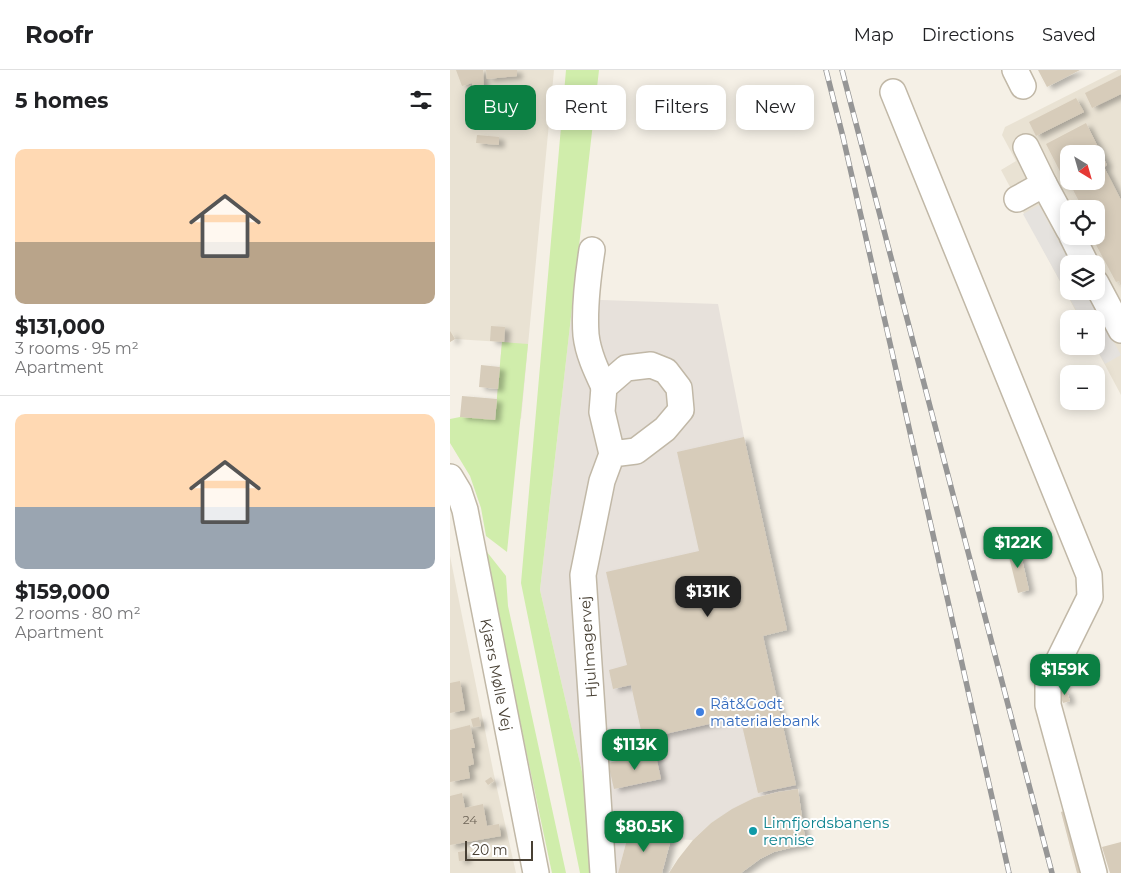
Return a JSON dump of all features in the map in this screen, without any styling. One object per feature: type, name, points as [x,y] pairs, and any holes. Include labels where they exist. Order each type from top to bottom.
[{"type":"street","points":[[893,92],[1090,575],[1090,597],[1048,682],[1048,705],[1094,873]]},
{"type":"street","points":[[1026,147],[1060,213]]},
{"type":"street","points":[[1016,199],[1044,184]]},
{"type":"street","points":[[592,250],[588,281],[586,336],[594,365],[604,386],[602,412],[612,454],[636,451],[665,429],[681,410],[679,388],[666,371],[651,365],[626,368],[604,386]]},
{"type":"street","points":[[1105,300],[1121,330]]},
{"type":"street","name":"Hjulmagervej","points":[[603,873],[583,575],[602,481],[612,454]]},
{"type":"street","name":"Kjærs Mølle Vej","points":[[450,477],[459,492],[465,510],[536,873]]},
{"type":"shaded area","points":[[450,70],[554,70],[553,85],[546,85],[546,130],[548,130],[521,419],[497,399],[502,342],[455,339],[450,342]]},
{"type":"shaded area","points":[[1121,70],[1121,395],[1100,355],[1105,355],[1105,310],[1075,310],[1070,300],[1105,300],[1105,255],[1060,255],[1060,281],[1001,170],[1016,161],[1002,135],[1005,127]]},
{"type":"shaded area","points":[[1039,205],[1066,255],[1060,255],[1060,281],[1023,214]]},
{"type":"shaded area","points":[[573,299],[718,304],[744,437],[787,630],[763,636],[798,789],[754,798],[711,823],[693,840],[671,839],[630,828],[618,873],[596,873],[583,776],[540,590]]},
{"type":"shaded area","points":[[1071,300],[1091,300],[1096,310],[1076,310]]},
{"type":"shaded area","points":[[1105,326],[1121,355],[1105,364],[1100,355],[1105,355]]},
{"type":"shaded area","points":[[450,556],[494,775],[516,873],[450,873]]},
{"type":"green space","points":[[566,70],[599,70],[597,85],[565,85]]},
{"type":"green space","points":[[561,130],[592,130],[540,590],[583,776],[596,873],[580,873],[521,583]]},
{"type":"green space","points":[[502,342],[528,344],[507,552],[486,536],[481,508],[470,476],[450,443],[450,419],[460,417],[495,419]]},
{"type":"green space","points":[[483,547],[506,576],[508,606],[566,873],[552,873]]},
{"type":"building","points":[[456,70],[483,70],[484,85],[472,85],[472,83],[462,86]]},
{"type":"building","points":[[486,70],[517,70],[517,76],[487,79]]},
{"type":"building","points":[[1038,70],[1080,70],[1047,87]]},
{"type":"building","points":[[1121,75],[1121,94],[1092,108],[1085,93]]},
{"type":"building","points":[[1076,98],[1084,112],[1036,136],[1029,122]]},
{"type":"building","points":[[1086,123],[1097,145],[1060,145],[1060,171],[1046,144]]},
{"type":"building","points":[[477,135],[499,137],[499,145],[476,143]]},
{"type":"building","points":[[1105,169],[1121,200],[1121,286],[1119,281],[1116,282],[1105,262],[1105,255],[1102,255],[1096,245],[1105,245],[1105,200],[1078,200],[1073,190],[1105,190]]},
{"type":"building","points":[[491,326],[505,327],[504,342],[490,341]]},
{"type":"building","points":[[450,331],[455,339],[450,342]]},
{"type":"building","points":[[481,365],[500,367],[498,389],[479,387]]},
{"type":"building","points":[[462,396],[497,399],[495,420],[460,417]]},
{"type":"building","points":[[744,437],[787,630],[763,636],[796,785],[758,793],[740,717],[643,739],[631,685],[613,689],[609,670],[627,665],[606,572],[699,551],[677,452]]},
{"type":"building","points":[[1019,546],[1029,590],[1018,593],[1007,549]]},
{"type":"building","points":[[460,681],[465,710],[450,713],[450,683]]},
{"type":"building","points":[[1066,689],[1070,701],[1063,703],[1059,692]]},
{"type":"building","points":[[479,717],[481,726],[473,727],[471,719]]},
{"type":"building","points":[[470,725],[475,748],[471,748],[474,764],[468,766],[470,778],[450,782],[450,730]]},
{"type":"building","points":[[655,752],[661,779],[614,789],[608,763]]},
{"type":"building","points":[[491,777],[494,781],[488,785],[485,781]]},
{"type":"building","name":"Limfjordsbanens remise","points":[[798,789],[806,845],[774,852],[760,859],[741,873],[669,873],[693,840],[711,823],[732,809],[754,798]]},
{"type":"building","points":[[462,793],[465,808],[483,804],[487,826],[499,824],[501,836],[450,845],[450,796]]},
{"type":"building","points":[[1069,809],[1086,873],[1077,873],[1061,812]]},
{"type":"building","points":[[630,828],[671,839],[662,873],[618,873]]},
{"type":"building","points":[[1121,842],[1121,873],[1110,873],[1102,847]]},
{"type":"building","points":[[465,851],[466,860],[459,861],[458,852]]},
{"type":"railway","points":[[826,70],[892,352],[1009,873]]},
{"type":"railway","points":[[842,70],[1052,873]]},
{"type":"place","name":"Råt&Godt materialebank","points":[[700,712]]},
{"type":"place","name":"Limfjordsbanens remise","points":[[753,831]]}]
